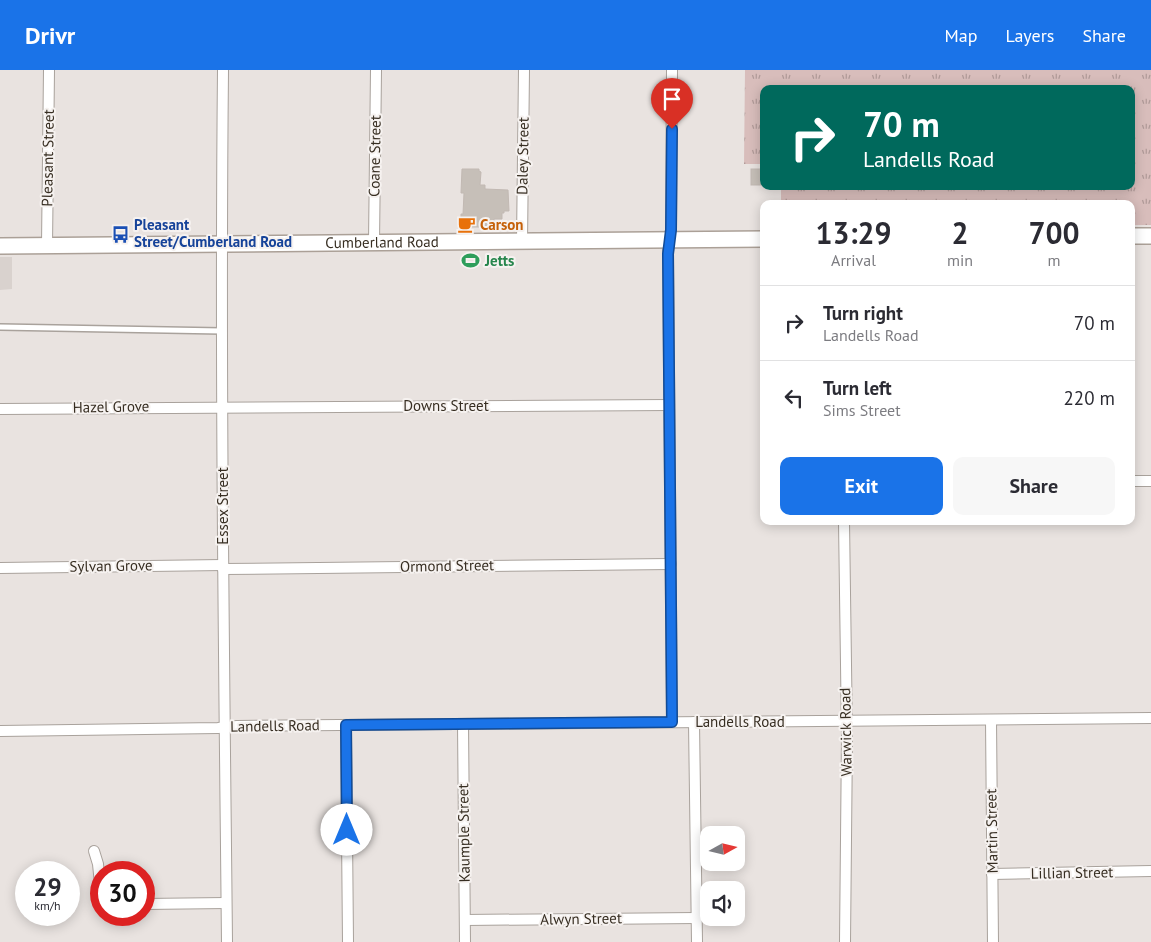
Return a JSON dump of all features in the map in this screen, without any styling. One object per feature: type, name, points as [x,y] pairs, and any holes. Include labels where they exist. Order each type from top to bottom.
[{"type":"main road","points":[[1135,236],[1151,236]]},
{"type":"main road","name":"Cumberland Road","points":[[0,246],[760,240]]},
{"type":"street","name":"Pleasant Street","points":[[47,245],[49,70]]},
{"type":"street","name":"Essex Street","points":[[223,70],[222,407],[227,942]]},
{"type":"street","name":"Coane Street","points":[[374,243],[376,70]]},
{"type":"street","name":"Daley Street","points":[[522,242],[524,70]]},
{"type":"street","points":[[672,70],[669,240],[672,722]]},
{"type":"street","name":"Downs Street","points":[[222,407],[670,405]]},
{"type":"street","name":"Hazel Grove","points":[[0,408],[222,407]]},
{"type":"street","points":[[1135,481],[1151,481]]},
{"type":"street","name":"Warwick Road","points":[[844,525],[846,722],[845,942]]},
{"type":"street","name":"Ormond Street","points":[[223,567],[671,564]]},
{"type":"street","name":"Sylvan Grove","points":[[0,568],[223,567]]},
{"type":"street","name":"Landells Road","points":[[0,731],[346,725],[1151,718]]},
{"type":"street","name":"Martin Street","points":[[990,720],[993,942]]},
{"type":"street","points":[[694,722],[697,942]]},
{"type":"street","name":"Kaumple Street","points":[[463,724],[465,942]]},
{"type":"street","points":[[346,725],[348,942]]},
{"type":"street","points":[[94,852],[97,861]]},
{"type":"street","name":"Lillian Street","points":[[992,874],[1151,872]]},
{"type":"street","points":[[155,904],[226,903]]},
{"type":"street","name":"Alwyn Street","points":[[465,920],[697,918]]},
{"type":"lane","points":[[0,327],[222,331]]},
{"type":"shaded area","points":[[0,257],[12,257],[12,289],[0,290]]},
{"type":"green space","points":[[745,70],[1151,70],[1151,225],[1135,225],[1135,200],[781,200],[781,190],[1135,190],[1135,85],[760,85],[760,164],[744,164]]},
{"type":"building","points":[[462,169],[479,169],[481,172],[480,185],[485,185],[485,189],[508,190],[509,211],[502,213],[502,219],[494,219],[494,227],[461,227],[464,193],[461,193]]},
{"type":"building","points":[[751,169],[760,169],[760,185],[751,185]]},
{"type":"place","name":"Carson","points":[[466,225]]},
{"type":"place","name":"Pleasant Street/Cumberland Road","points":[[120,234]]},
{"type":"place","name":"Jetts","points":[[471,261]]},
{"type":"route","points":[[347,830],[346,725],[672,722],[668,254],[671,230],[672,129]]}]
